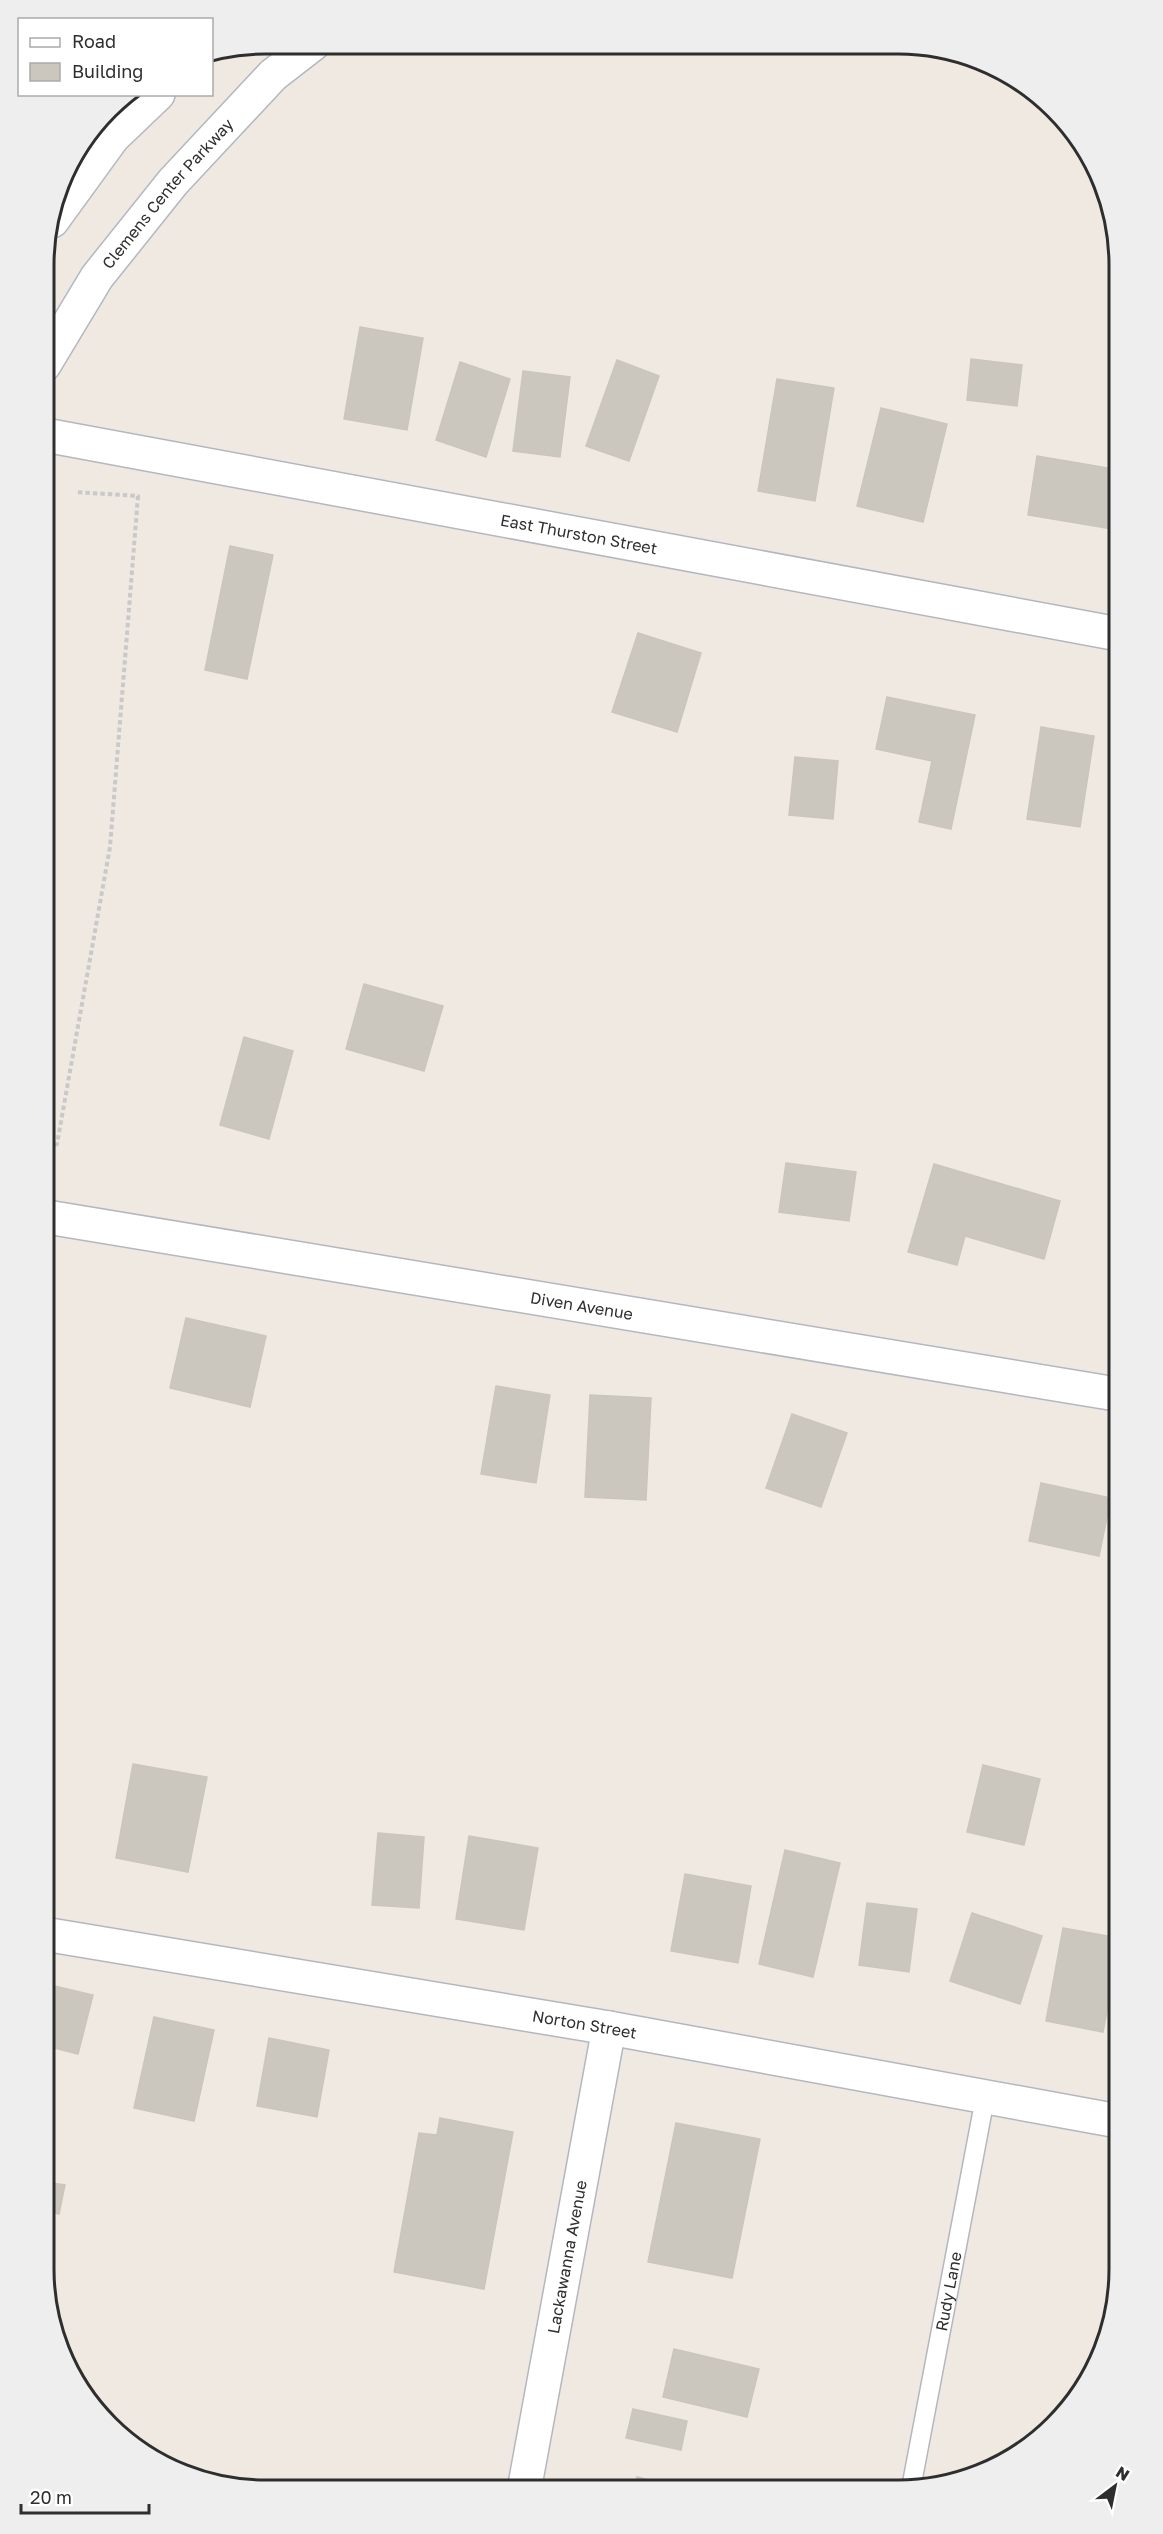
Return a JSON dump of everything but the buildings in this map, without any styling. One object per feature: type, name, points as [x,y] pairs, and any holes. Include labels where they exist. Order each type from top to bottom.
[{"type":"street","name":"Clemens Center Parkway","points":[[54,348],[97,277],[173,182],[273,75],[300,54]]},
{"type":"street","points":[[62,208],[113,137],[156,96]]},
{"type":"street","name":"East Thurston Street","points":[[54,437],[1109,632]]},
{"type":"street","name":"Diven Avenue","points":[[54,1218],[1109,1393]]},
{"type":"street","name":"Norton Street","points":[[54,1936],[609,2028],[1109,2119]]},
{"type":"street","name":"Lackawanna Avenue","points":[[526,2480],[609,2028]]},
{"type":"lane","name":"Rudy Lane","points":[[913,2480],[986,2098]]},
{"type":"path","points":[[54,1145],[57,1144],[110,847],[138,496],[75,492]]}]
